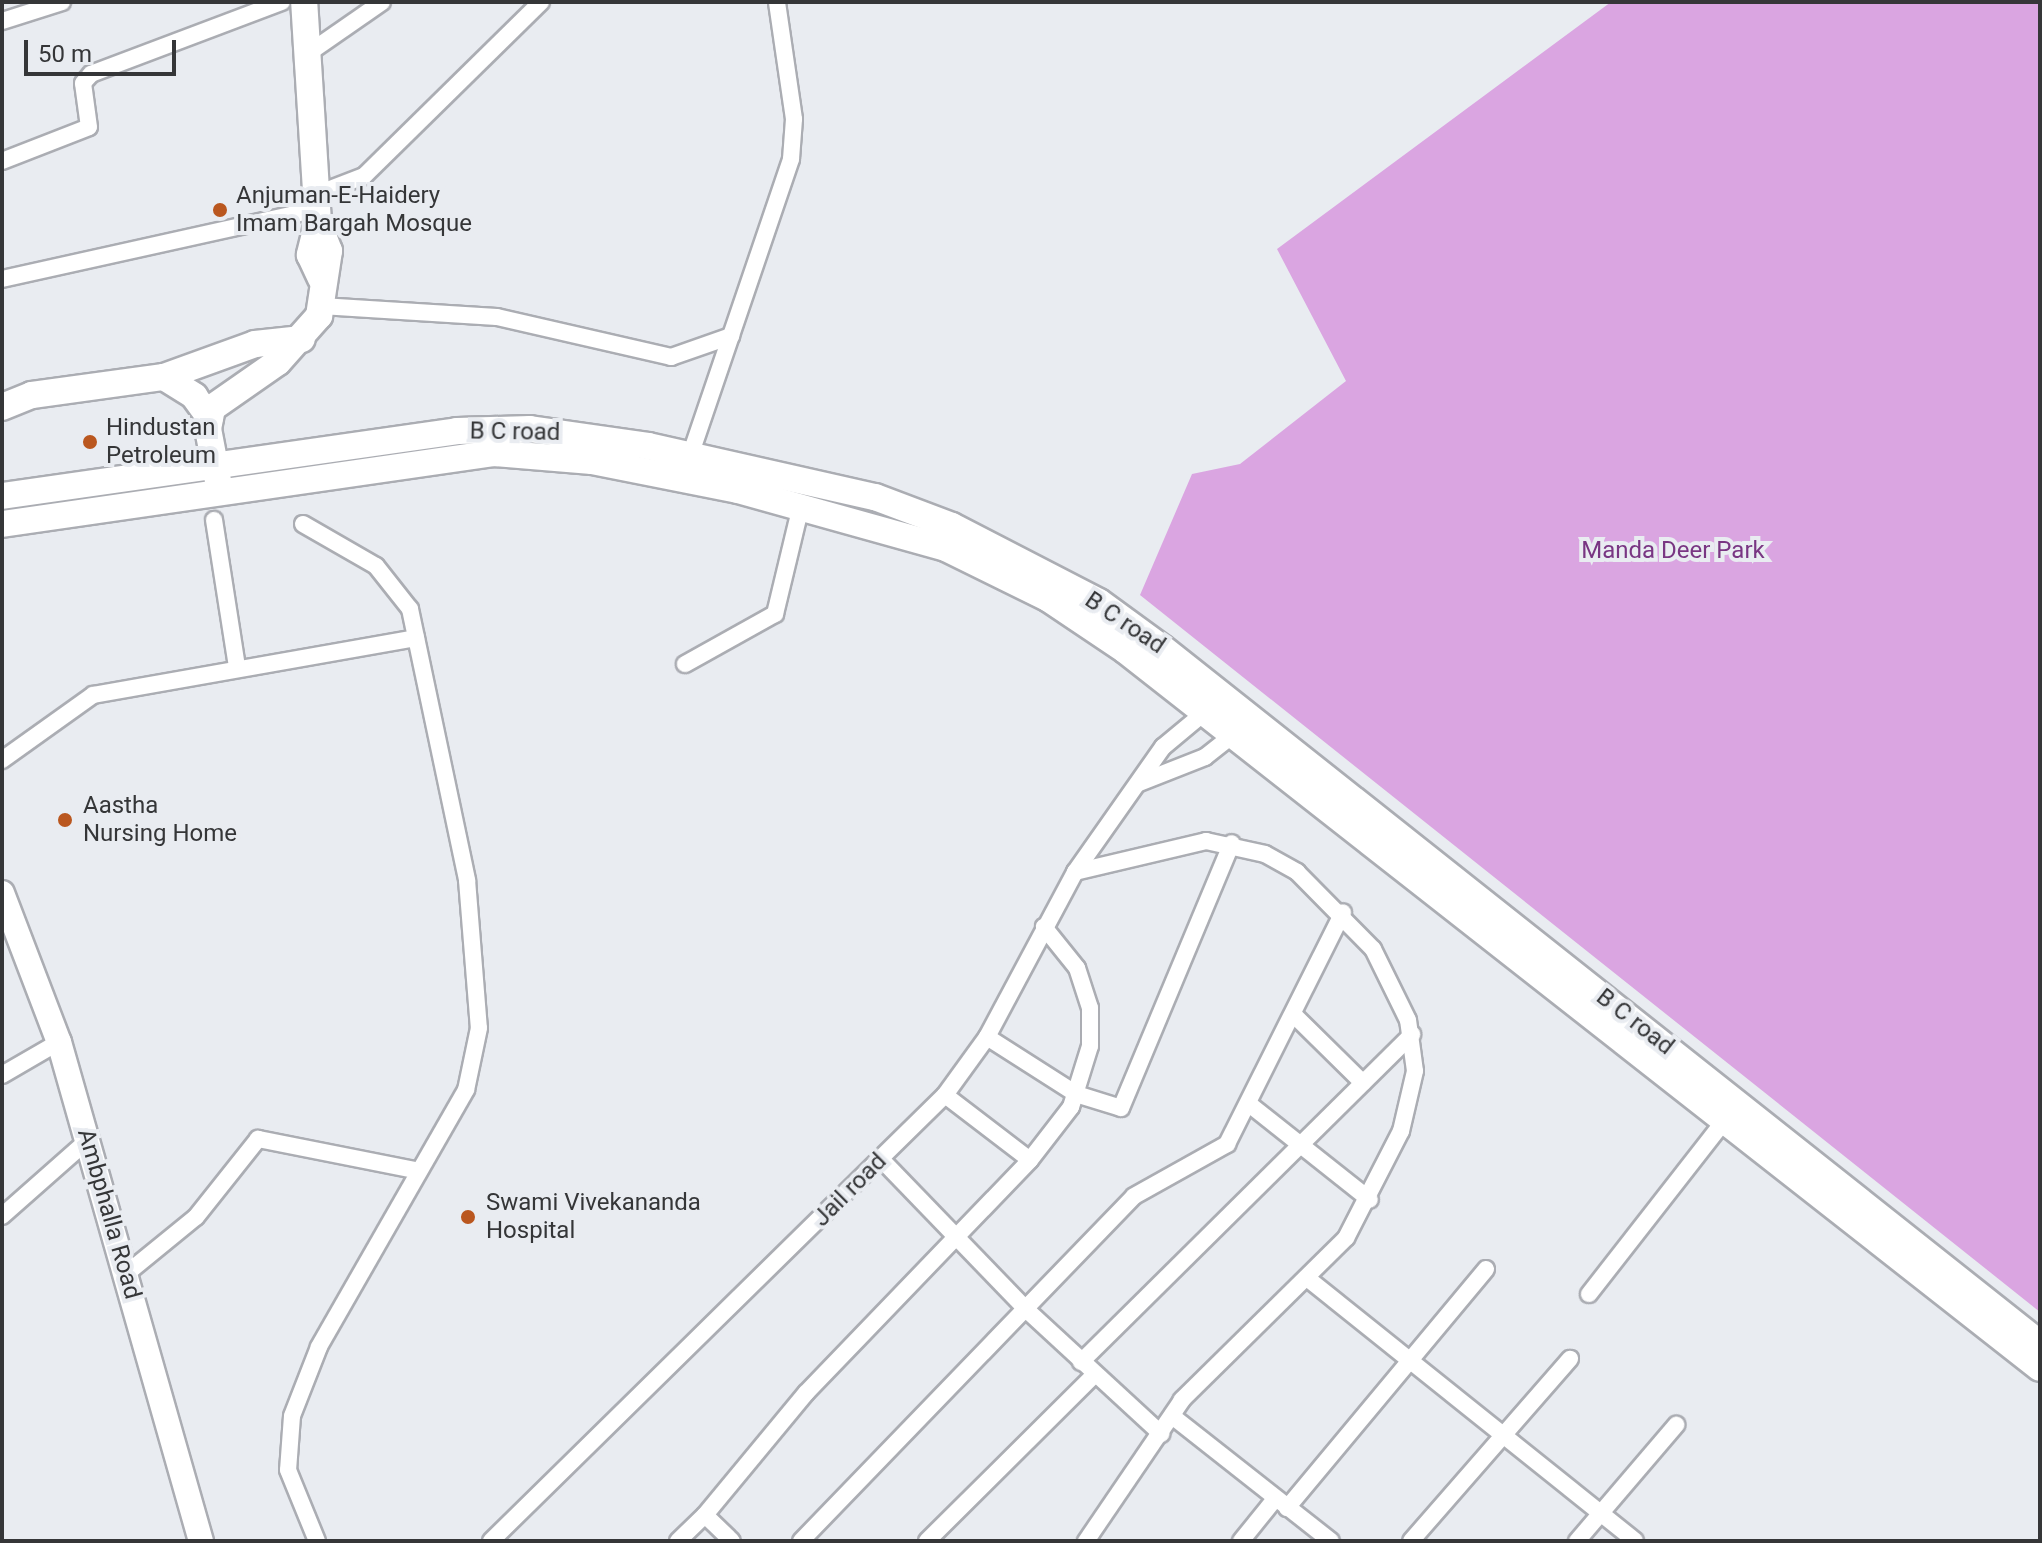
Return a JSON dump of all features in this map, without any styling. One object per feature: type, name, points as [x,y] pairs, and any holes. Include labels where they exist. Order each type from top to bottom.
[{"type":"main road","points":[[217,479],[210,418],[217,401],[302,339],[321,306],[321,279],[329,251],[318,208],[304,2]]},
{"type":"main road","points":[[2,407],[32,395],[164,377],[255,344],[302,339]]},
{"type":"main road","points":[[164,377],[194,396],[210,418]]},
{"type":"main road","name":"B C road","points":[[2,496],[217,479],[502,429],[582,433],[690,456],[875,497],[964,531],[1099,602],[1224,695],[1622,1026],[2040,1344]]},
{"type":"main road","points":[[2,524],[217,479],[493,453],[592,461],[801,506],[894,530],[997,572],[1086,621],[1233,736],[1622,1026],[1725,1120],[2040,1368]]},
{"type":"main road","name":"Ambphalla Road","points":[[2,893],[59,1042],[89,1139],[201,1541]]},
{"type":"street","points":[[2,21],[62,2]]},
{"type":"street","points":[[2,161],[89,127],[83,83],[91,74],[282,2]]},
{"type":"street","points":[[307,54],[382,2]]},
{"type":"street","points":[[2,279],[318,208],[364,176],[541,2]]},
{"type":"street","points":[[690,456],[794,140],[777,2]]},
{"type":"street","points":[[321,306],[497,317],[671,357],[731,336]]},
{"type":"street","points":[[685,664],[775,614],[801,506]]},
{"type":"street","points":[[214,520],[237,667]]},
{"type":"street","points":[[303,524],[395,584],[416,638],[467,880],[479,1028],[466,1090],[319,1347],[292,1416],[288,1470],[317,1541]]},
{"type":"street","points":[[2,760],[93,695],[237,667],[416,638]]},
{"type":"street","name":"Jail road","points":[[491,1541],[945,1095],[987,1037],[1075,872],[1137,783],[1163,747],[1224,695]]},
{"type":"street","points":[[1137,783],[1205,757],[1233,736],[1251,716]]},
{"type":"street","points":[[987,1037],[1076,1094],[1114,1109],[1129,1100],[1232,843]]},
{"type":"street","points":[[1075,872],[1183,844],[1232,843],[1297,872],[1343,912],[1394,986],[1412,1034],[1411,1100],[1370,1200],[1307,1278],[1172,1416],[1086,1541]]},
{"type":"street","points":[[801,1541],[1029,1312],[1134,1196],[1218,1153],[1249,1104],[1343,912]]},
{"type":"street","points":[[678,1541],[705,1515],[806,1393],[1030,1160],[1076,1094],[1090,1046],[1090,1008],[1077,968],[1044,927]]},
{"type":"street","points":[[1293,1014],[1363,1083]]},
{"type":"street","points":[[1081,1362],[1412,1034]]},
{"type":"street","points":[[2,1075],[59,1042]]},
{"type":"street","points":[[945,1095],[1030,1160]]},
{"type":"street","points":[[1249,1104],[1370,1200]]},
{"type":"street","points":[[1589,1294],[1725,1120]]},
{"type":"street","points":[[2,1216],[89,1139]]},
{"type":"street","points":[[126,1274],[196,1217],[258,1139],[419,1171]]},
{"type":"street","points":[[881,1159],[956,1240],[1029,1312],[1161,1434]]},
{"type":"street","points":[[1241,1541],[1281,1503],[1409,1361],[1486,1269]]},
{"type":"street","points":[[1307,1278],[1507,1435],[1635,1541]]},
{"type":"street","points":[[1411,1541],[1507,1435],[1570,1359]]},
{"type":"street","points":[[927,1541],[1094,1375]]},
{"type":"street","points":[[1172,1416],[1331,1541]]},
{"type":"street","points":[[1577,1541],[1676,1425]]},
{"type":"street","points":[[705,1515],[732,1541]]},
{"type":"green space","name":"Manda Deer Park","points":[[1611,2],[2040,2],[2040,1312],[1140,595],[1192,474],[1240,464],[1346,381],[1277,249]]},
{"type":"place","name":"Anjuman-E-Haidery Imam Bargah Mosque","points":[[220,210]]},
{"type":"place","name":"Hindustan Petroleum","points":[[90,442]]},
{"type":"place","name":"Aastha Nursing Home","points":[[65,820]]},
{"type":"place","name":"Swami Vivekananda Hospital","points":[[468,1217]]}]
